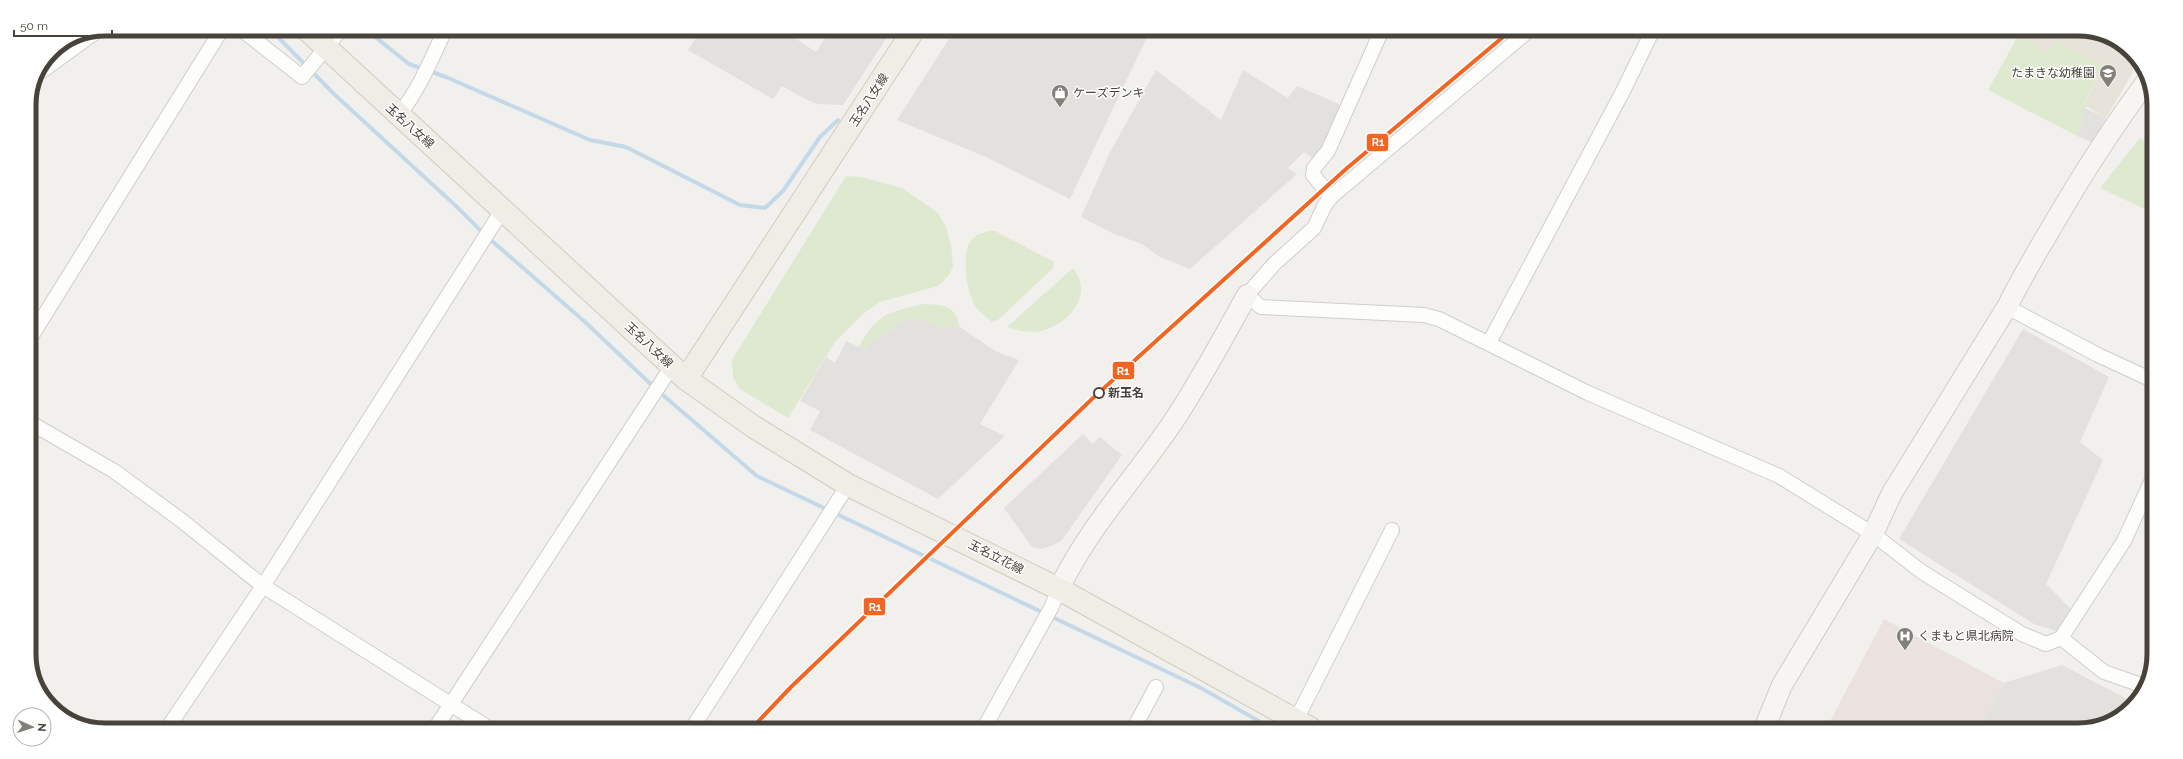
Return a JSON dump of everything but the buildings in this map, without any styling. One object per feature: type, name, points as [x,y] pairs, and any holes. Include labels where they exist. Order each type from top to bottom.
[{"type":"main road","name":"玉名八女線","points":[[313,36],[398,116],[503,209],[673,376],[910,36]]},
{"type":"main road","name":"玉名立花線","points":[[673,376],[848,485],[1055,598],[1293,723]]},
{"type":"street","points":[[36,329],[218,36]]},
{"type":"street","points":[[250,36],[302,77],[336,36]]},
{"type":"street","points":[[398,116],[410,101],[442,36]]},
{"type":"street","points":[[1331,197],[1313,175],[1314,168],[1328,151],[1379,36]]},
{"type":"street","points":[[987,723],[1043,623],[1072,562],[1106,510],[1175,419],[1247,295],[1274,264],[1314,228],[1325,205],[1331,197],[1522,36]]},
{"type":"street","points":[[1489,343],[1622,93],[1650,36]]},
{"type":"street","points":[[49,66],[87,38]]},
{"type":"street","points":[[1766,723],[1782,685],[1873,534],[1892,493],[2007,307],[2090,163],[2113,127],[2144,85]]},
{"type":"street","points":[[171,723],[263,586],[503,209]]},
{"type":"street","points":[[1247,295],[1261,306],[1424,315],[1439,319],[1588,393],[1779,476],[1873,534],[1922,572],[2022,634],[2046,644],[2061,638],[2124,541],[2145,512],[2147,502]]},
{"type":"street","points":[[2007,307],[2098,355],[2147,378]]},
{"type":"street","points":[[439,723],[652,397],[673,376]]},
{"type":"street","points":[[36,426],[114,472],[181,520],[263,586],[481,723]]},
{"type":"street","points":[[696,723],[848,485]]},
{"type":"street","points":[[1300,723],[1392,530]]},
{"type":"street","points":[[2061,638],[2104,672],[2140,685]]},
{"type":"street","points":[[1137,723],[1156,687]]},
{"type":"shaded area","points":[[697,36],[792,36],[816,52],[826,36],[888,36],[843,105],[818,104],[805,99],[782,86],[773,99],[688,50]]},
{"type":"shaded area","points":[[951,36],[1148,36],[1070,199],[986,157],[897,120]]},
{"type":"shaded area","name":"たまきな幼稚園","points":[[2022,36],[2092,37],[2113,45],[2127,56],[2130,59],[2133,72],[2106,118],[2084,105],[2104,65],[2055,40],[2048,53]]},
{"type":"shaded area","points":[[1156,70],[1221,120],[1243,70],[1288,98],[1297,86],[1341,105],[1318,162],[1304,152],[1288,168],[1297,174],[1190,269],[1158,256],[1142,244],[1114,234],[1081,217],[1110,152]]},
{"type":"shaded area","points":[[2085,108],[2106,118],[2093,143],[2077,136],[2084,118],[2082,113]]},
{"type":"shaded area","points":[[905,319],[922,319],[940,328],[959,326],[995,351],[1019,360],[980,424],[1005,436],[938,499],[810,430],[820,411],[800,401],[826,357],[835,363],[846,341],[866,350],[871,341],[886,334]]},
{"type":"shaded area","points":[[2023,329],[2109,377],[2080,442],[2103,460],[2046,584],[2076,614],[2063,633],[2034,624],[1899,539]]},
{"type":"shaded area","points":[[1083,434],[1093,444],[1100,437],[1122,455],[1062,540],[1052,546],[1041,549],[1032,547],[1004,508]]},
{"type":"shaded area","name":"くまもと県北病院","points":[[1884,619],[2004,683],[1983,723],[1829,723]]},
{"type":"shaded area","points":[[2062,665],[2129,700],[2109,716],[2092,722],[1983,723],[2004,683]]},
{"type":"green space","points":[[2018,36],[2022,36],[2048,53],[2055,40],[2104,65],[2084,104],[2087,106],[2085,108],[2084,118],[2077,136],[1988,90]]},
{"type":"green space","points":[[2140,138],[2147,142],[2147,210],[2100,188]]},
{"type":"green space","points":[[846,176],[861,177],[902,188],[938,213],[946,227],[951,245],[953,267],[949,275],[938,286],[880,302],[863,314],[835,342],[788,418],[740,389],[733,377],[732,360]]},
{"type":"green space","points":[[988,231],[995,231],[1054,262],[1053,268],[998,320],[992,322],[976,307],[972,301],[966,272],[969,244],[973,238]]},
{"type":"green space","points":[[1073,268],[1079,279],[1081,289],[1079,300],[1074,309],[1066,318],[1046,330],[1034,332],[1020,331],[1007,327]]},
{"type":"green space","points":[[924,304],[943,306],[952,310],[959,326],[939,328],[922,319],[905,319],[886,334],[871,341],[866,351],[859,347],[872,327],[885,316],[902,309]]},
{"type":"waterway","points":[[277,36],[334,94],[457,207],[484,234],[584,321],[657,390],[757,476],[1201,688],[1262,723]]},
{"type":"waterway","points":[[374,36],[409,64],[446,77],[590,140],[626,147],[740,205],[765,208],[783,191],[820,137],[838,120]]},
{"type":"transit line","name":"R1","points":[[757,723],[791,687],[1092,399],[1346,169],[1504,36]]},
{"type":"place","name":"たまきな幼稚園","points":[[2108,88]]},
{"type":"place","name":"ケーズデンキ","points":[[1060,108]]},
{"type":"place","name":"新玉名","points":[[1099,393]]},
{"type":"place","name":"くまもと県北病院","points":[[1905,651]]}]
